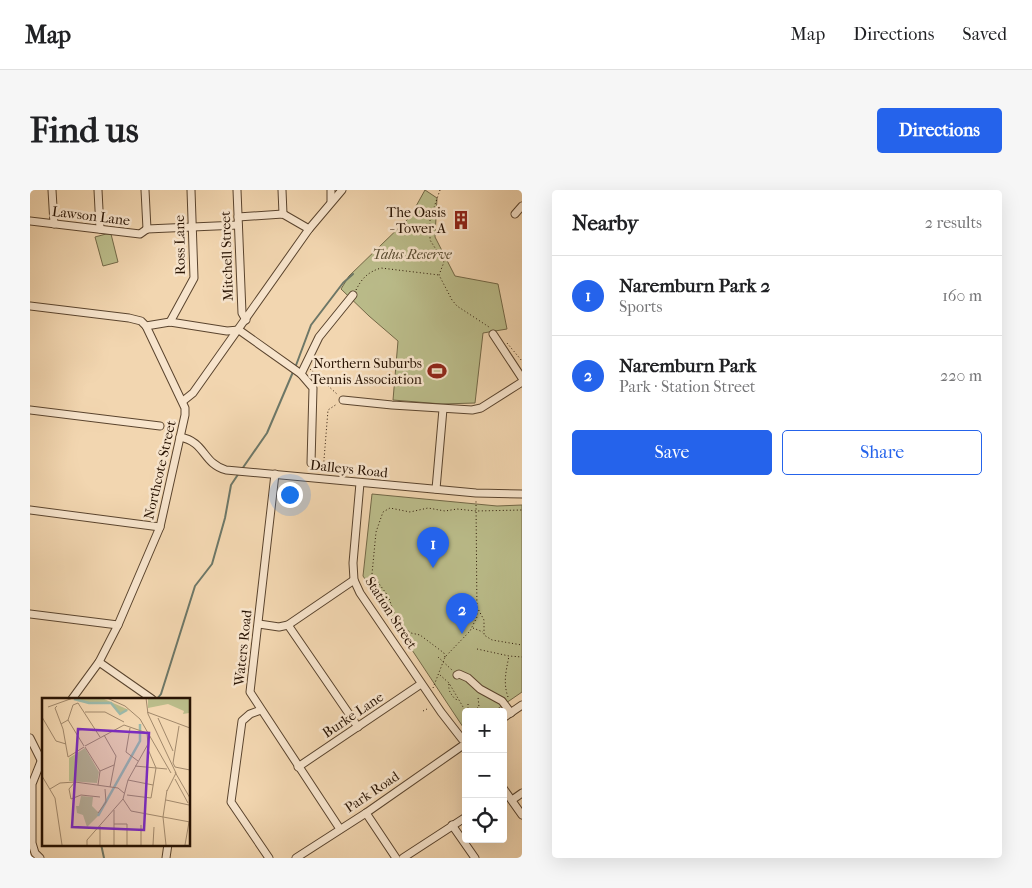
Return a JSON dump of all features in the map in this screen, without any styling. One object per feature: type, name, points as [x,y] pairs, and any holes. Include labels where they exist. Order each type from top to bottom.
[{"type":"street","points":[[52,190],[54,224]]},
{"type":"street","points":[[98,190],[100,230]]},
{"type":"street","points":[[146,190],[147,229]]},
{"type":"street","name":"Ross Lane","points":[[170,322],[194,278],[191,190]]},
{"type":"street","name":"Mitchell Street","points":[[237,190],[242,313],[246,320]]},
{"type":"street","points":[[282,190],[283,214]]},
{"type":"street","points":[[331,190],[331,202]]},
{"type":"street","points":[[30,306],[141,321],[146,326],[183,401],[194,393],[310,229],[342,190]]},
{"type":"street","points":[[514,214],[522,206]]},
{"type":"street","points":[[238,217],[283,214],[310,229]]},
{"type":"street","name":"Lawson Lane","points":[[30,221],[140,234],[147,229],[238,225]]},
{"type":"street","points":[[301,374],[319,337],[353,295]]},
{"type":"street","points":[[146,326],[170,322],[227,332],[239,330],[301,374],[313,388],[312,462]]},
{"type":"street","points":[[343,400],[443,409],[472,410],[481,408],[522,380],[493,334]]},
{"type":"street","name":"Northcote Street","points":[[73,698],[99,662],[118,625],[160,527],[185,415],[183,401]]},
{"type":"street","points":[[436,489],[443,409]]},
{"type":"street","points":[[30,410],[160,426]]},
{"type":"street","name":"Dalleys Road","points":[[180,437],[194,441],[210,461],[217,467],[226,470],[476,493],[521,491]]},
{"type":"street","name":"Waters Road","points":[[275,474],[250,692],[340,829]]},
{"type":"street","name":"Station Street","points":[[360,483],[353,563],[354,580],[360,594],[462,740]]},
{"type":"street","points":[[30,510],[160,527]]},
{"type":"street","points":[[258,624],[279,627],[288,625],[354,580]]},
{"type":"street","points":[[30,614],[118,625]]},
{"type":"street","points":[[288,625],[358,727]]},
{"type":"street","points":[[99,662],[151,698]]},
{"type":"street","points":[[457,676],[459,674],[468,678],[480,690],[502,701],[511,713]]},
{"type":"street","name":"Burke Lane","points":[[298,767],[421,684]]},
{"type":"street","points":[[507,716],[522,705]]},
{"type":"street","points":[[261,710],[250,714],[242,721],[231,802],[269,858]]},
{"type":"street","points":[[30,738],[42,757],[32,784],[32,843],[35,853],[40,858]]},
{"type":"street","name":"Park Road","points":[[296,858],[366,813],[462,744]]},
{"type":"street","points":[[512,800],[522,793]]},
{"type":"street","points":[[507,794],[522,815]]},
{"type":"street","points":[[366,813],[396,858]]},
{"type":"street","points":[[403,858],[462,819]]},
{"type":"street","points":[[452,825],[474,858]]},
{"type":"path","points":[[439,274],[444,262],[430,240],[430,219],[440,190]]},
{"type":"path","points":[[353,295],[363,278],[372,270],[381,268],[439,274]]},
{"type":"path","points":[[439,274],[457,306],[488,325],[493,334]]},
{"type":"path","points":[[306,365],[343,400],[328,410],[322,478]]},
{"type":"path","points":[[160,426],[182,429]]},
{"type":"path","points":[[431,690],[445,657],[472,628],[477,617],[476,493]]},
{"type":"path","points":[[445,657],[444,653],[420,635],[411,633],[397,620],[388,596],[372,574],[376,532],[383,512],[390,508],[410,512],[428,508],[445,511],[457,508],[476,511],[522,510]]},
{"type":"path","points":[[477,606],[484,620],[484,635],[492,640],[522,645]]},
{"type":"path","points":[[472,628],[484,632]]},
{"type":"path","points":[[477,648],[509,656],[522,657]]},
{"type":"path","points":[[509,656],[504,678],[505,690],[509,698]]},
{"type":"path","points":[[438,657],[457,676]]},
{"type":"path","points":[[439,674],[449,683],[464,708]]},
{"type":"path","points":[[477,708],[480,690]]},
{"type":"path","points":[[467,708],[468,703]]},
{"type":"path","points":[[423,711],[427,709]]},
{"type":"green space","name":"Talus Reserve","points":[[425,190],[437,198],[435,237],[455,276],[498,284],[507,329],[483,333],[475,403],[442,404],[393,400],[398,341],[341,289],[349,276],[410,217]]},
{"type":"green space","points":[[111,234],[118,262],[103,266],[95,237]]},
{"type":"green space","points":[[372,494],[497,506],[522,505],[522,692],[499,708],[462,708],[462,725],[363,576]]},
{"type":"waterway","points":[[295,368],[311,325],[343,283],[353,274]]},
{"type":"waterway","points":[[242,469],[267,433],[293,372]]},
{"type":"waterway","points":[[158,698],[161,694],[195,586],[212,564],[225,518],[231,485],[239,473]]},
{"type":"waterway","points":[[101,846],[104,858]]},
{"type":"place","name":"The Oasis - Tower A","points":[[461,220]]},
{"type":"place","name":"Northern Suburbs Tennis Association","points":[[437,371]]},
{"type":"place","name":"Naremburn Park 2","points":[[433,568]]},
{"type":"place","name":"Naremburn Park","points":[[462,634]]}]
